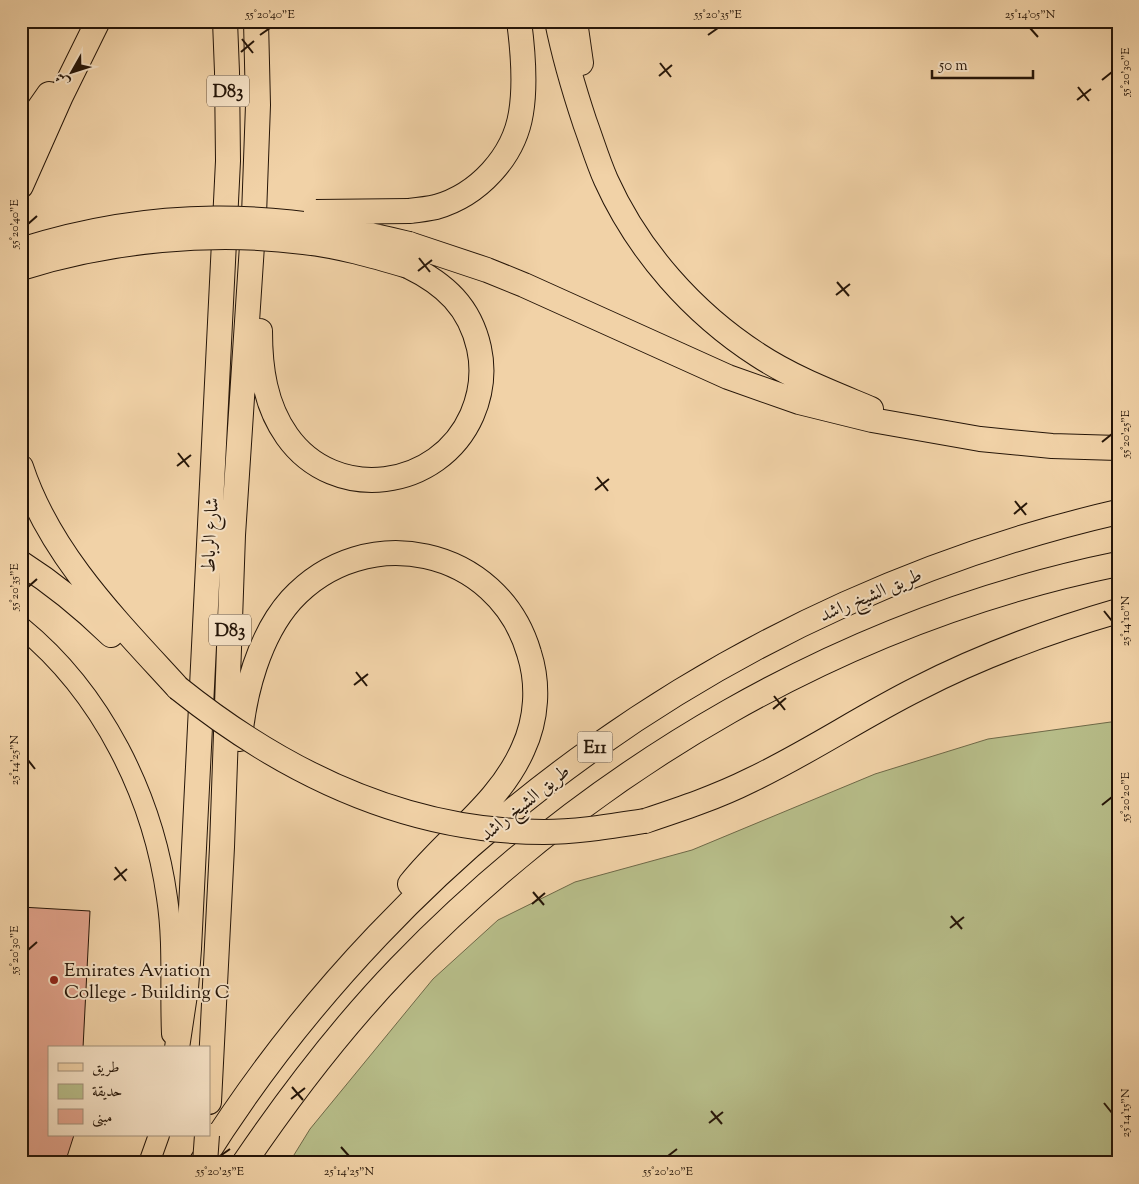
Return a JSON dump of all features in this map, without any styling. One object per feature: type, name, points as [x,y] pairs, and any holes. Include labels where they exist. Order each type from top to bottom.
[{"type":"highway","points":[[21,134],[98,21]]},
{"type":"highway","points":[[21,186],[57,104],[98,21]]},
{"type":"highway","name":"شارع الرباط","points":[[177,1046],[186,988],[189,949],[228,161],[228,72],[225,21]]},
{"type":"highway","name":"شارع الرباط","points":[[210,1083],[222,847],[233,534],[254,215],[258,105],[256,21]]},
{"type":"highway","points":[[258,105],[267,54],[269,21]]},
{"type":"highway","points":[[202,218],[256,209],[341,213],[409,211],[435,207],[460,197],[482,182],[500,163],[514,139],[521,114],[524,87],[522,41],[518,21]]},
{"type":"highway","points":[[557,21],[567,64],[606,180],[628,222],[655,261],[686,296],[720,328],[759,356],[800,379],[909,426]]},
{"type":"highway","points":[[575,21],[590,137]]},
{"type":"highway","points":[[21,250],[75,235],[171,219],[237,218],[307,224],[375,235],[409,255],[451,294],[471,323],[481,356],[482,374],[476,406],[461,434],[440,456],[413,472],[398,477],[375,480],[351,479],[336,474],[308,459],[297,448],[279,423],[267,394],[261,363],[260,248],[254,215]]},
{"type":"highway","points":[[21,268],[109,247],[150,241],[235,238],[321,244],[372,255],[409,255],[479,267],[524,285],[728,377],[835,412],[954,434],[1016,443],[1061,447],[1118,448]]},
{"type":"highway","points":[[21,467],[25,480],[47,526],[74,570],[107,610],[178,688]]},
{"type":"highway","name":"طريق الشيخ راشد","points":[[196,1163],[206,1152],[290,1035],[378,934],[478,839],[584,755],[639,717],[738,657],[842,605],[948,561],[1003,543],[1118,512]]},
{"type":"highway","points":[[222,847],[228,832],[234,804],[243,712],[249,686],[257,661],[268,637],[290,601],[324,572],[364,556],[408,553],[430,557],[451,564],[470,574],[504,603],[526,641],[535,684],[535,707],[531,728],[523,749],[499,788],[484,806],[419,872],[378,934]]},
{"type":"highway","points":[[21,563],[45,578],[75,601],[138,661],[178,688],[225,724],[275,756],[347,792],[394,810],[444,823],[494,830],[545,832],[595,829],[645,821],[708,799],[751,780],[917,688],[972,662],[1028,640],[1118,611]]},
{"type":"highway","name":"طريق الشيخ راشد","points":[[244,1163],[315,1065],[399,968],[492,879],[593,799],[646,762],[740,705],[788,680],[888,634],[991,597],[1118,564]]},
{"type":"main road","points":[[21,628],[63,668],[92,704],[117,744],[135,781],[149,819],[160,858],[167,898],[171,938],[172,1046]]},
{"type":"main road","points":[[149,1163],[159,1136]]},
{"type":"green space","points":[[1118,721],[1118,1163],[289,1163],[310,1129],[433,979],[498,920],[575,882],[692,850],[875,774],[988,739]]},
{"type":"water","points":[[419,1158],[436,1158],[456,1163],[406,1163]]},
{"type":"building","name":"Emirates Aviation College - Building C","points":[[21,907],[90,911],[83,1046],[48,1046],[48,1136],[74,1136],[65,1163],[21,1163]]},
{"type":"place","name":"Emirates Aviation College - Building C","points":[[54,980]]}]
